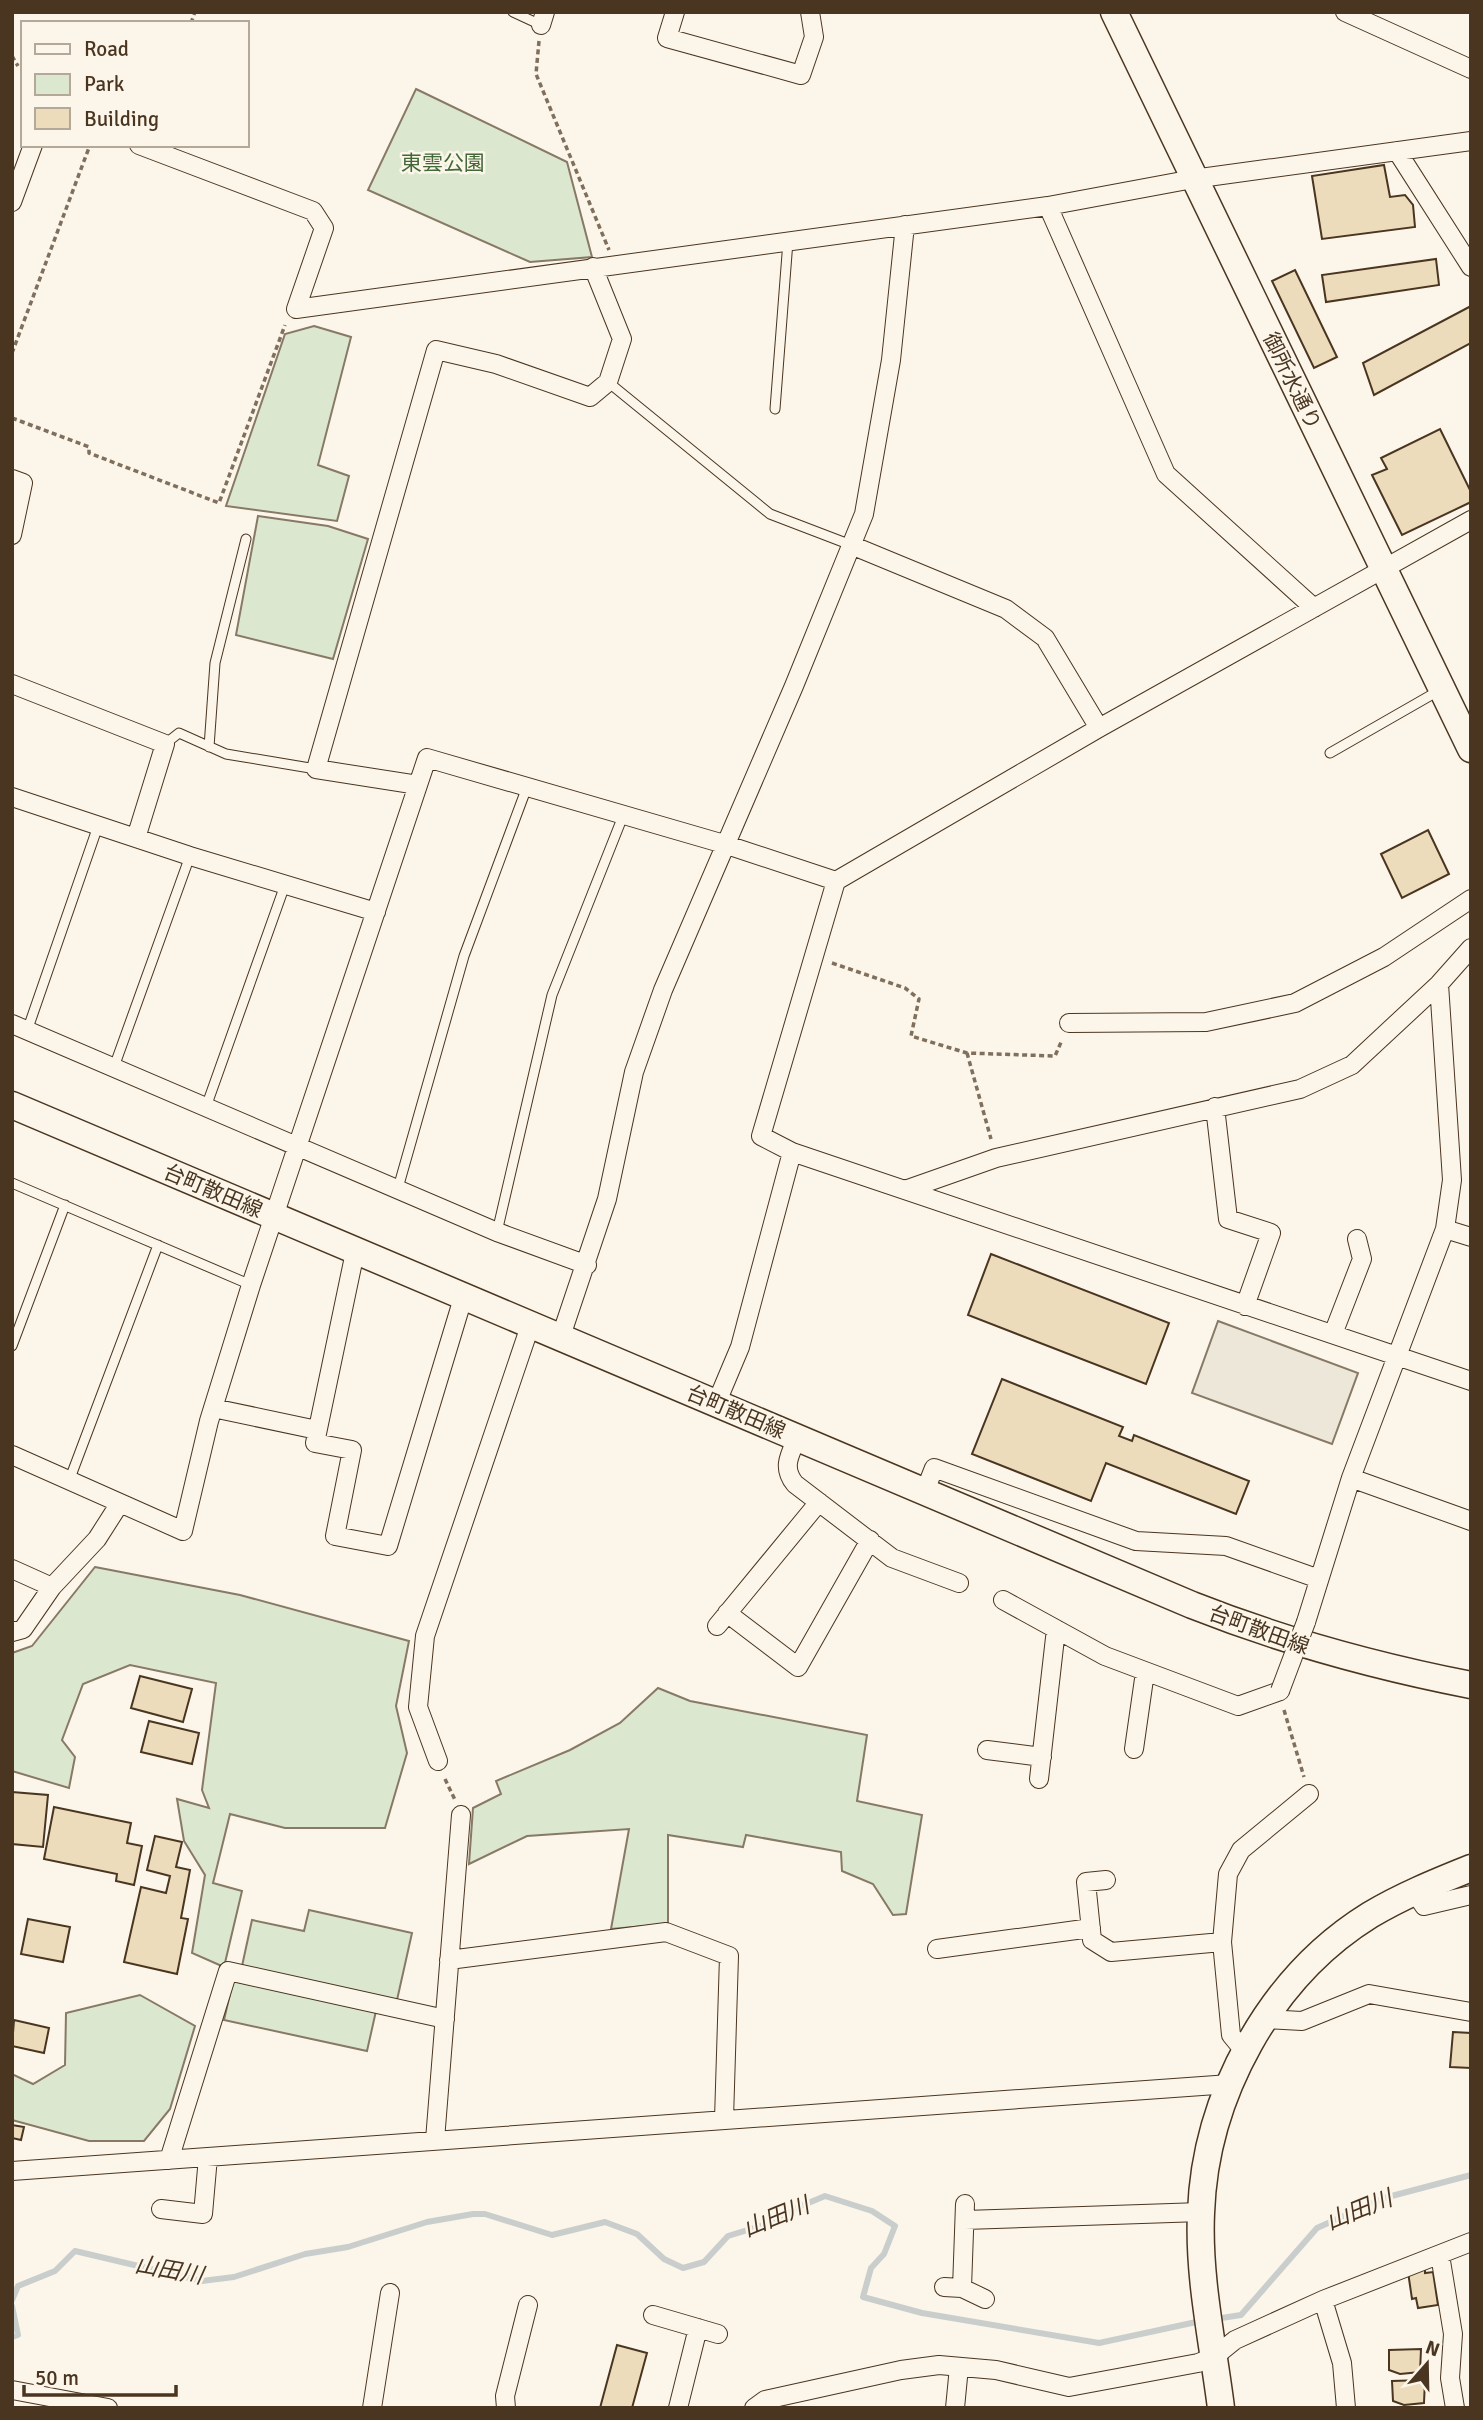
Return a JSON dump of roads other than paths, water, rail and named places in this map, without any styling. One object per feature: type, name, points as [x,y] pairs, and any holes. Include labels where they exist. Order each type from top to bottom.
[{"type":"street","points":[[675,12],[667,38],[801,75],[814,37],[810,12]]},
{"type":"street","name":"御所水通り","points":[[1114,12],[1471,749]]},
{"type":"street","points":[[1345,12],[1373,18],[1471,69]]},
{"type":"street","points":[[144,147],[313,211],[324,228],[296,309],[1048,206],[1193,179],[1471,141]]},
{"type":"street","points":[[12,202],[32,147]]},
{"type":"street","points":[[1397,151],[1471,267]]},
{"type":"street","points":[[1048,206],[1166,474],[1314,608]]},
{"type":"street","points":[[560,1339],[607,1199],[635,1072],[663,990],[864,514],[891,360],[905,225]]},
{"type":"street","points":[[418,785],[316,769],[436,351],[496,364],[590,397],[608,382],[622,340],[593,267]]},
{"type":"street","points":[[12,479],[23,483],[12,535]]},
{"type":"street","points":[[1471,520],[1099,728],[836,881],[761,1136],[792,1152],[1471,1381]]},
{"type":"street","points":[[852,545],[1006,608],[1045,638],[1099,728]]},
{"type":"street","points":[[12,684],[165,744],[136,838]]},
{"type":"street","points":[[12,1455],[183,1531],[213,1408],[251,1285],[427,758],[724,844],[836,881]]},
{"type":"street","points":[[13,800],[376,912]]},
{"type":"street","points":[[1069,1023],[1206,1022],[1295,1003],[1384,957],[1471,899]]},
{"type":"street","points":[[905,1190],[996,1158],[1300,1089],[1352,1065],[1438,984],[1471,948]]},
{"type":"street","points":[[1003,1600],[1105,1656],[1238,1706],[1280,1691],[1306,1622],[1351,1478],[1445,1229],[1452,1180],[1438,984]]},
{"type":"street","points":[[19,1027],[497,1232],[587,1265]]},
{"type":"street","name":"台町散田線","points":[[12,1105],[560,1339],[1275,1637],[1393,1670],[1471,1685]]},
{"type":"street","points":[[1215,1107],[1228,1219],[1270,1233],[1245,1306]]},
{"type":"street","points":[[716,1404],[740,1347],[792,1152]]},
{"type":"street","points":[[1445,1229],[1471,1237]]},
{"type":"street","points":[[1333,1334],[1363,1259],[1357,1239]]},
{"type":"street","points":[[355,1252],[315,1443],[352,1450],[335,1536],[388,1546],[463,1298]]},
{"type":"street","points":[[438,1761],[418,1707],[425,1636],[530,1326]]},
{"type":"street","points":[[213,1408],[317,1430]]},
{"type":"street","points":[[796,1438],[786,1464],[788,1475],[892,1558],[959,1583]]},
{"type":"street","points":[[925,1491],[934,1468],[1136,1541],[1226,1546],[1319,1579]]},
{"type":"street","points":[[1351,1478],[1471,1521]]},
{"type":"street","points":[[819,1502],[722,1620],[798,1667],[870,1540]]},
{"type":"street","points":[[12,1632],[23,1629],[52,1587],[97,1539],[120,1503]]},
{"type":"street","points":[[12,1569],[52,1587]]},
{"type":"street","points":[[1039,1779],[1056,1629]]},
{"type":"street","points":[[1135,1749],[1145,1672]]},
{"type":"street","points":[[988,1750],[1042,1757]]},
{"type":"street","points":[[1245,2052],[1231,2035],[1222,1942],[1228,1874],[1241,1850],[1309,1794]]},
{"type":"street","points":[[435,2140],[461,1815]]},
{"type":"street","points":[[1221,2408],[1207,2297],[1201,2213],[1206,2166],[1217,2119],[1230,2084],[1265,2019],[1321,1952],[1369,1916],[1414,1891],[1471,1868]]},
{"type":"street","points":[[1106,1880],[1086,1882],[1092,1940],[1111,1952],[1222,1942]]},
{"type":"street","points":[[1414,1891],[1424,1906],[1471,1895]]},
{"type":"street","points":[[937,1949],[1091,1928]]},
{"type":"street","points":[[449,1960],[666,1932],[729,1956],[724,2119]]},
{"type":"street","points":[[169,2160],[228,1971],[445,2019]]},
{"type":"street","points":[[1265,2019],[1302,2021],[1368,1994],[1471,2012]]},
{"type":"street","points":[[12,2171],[1230,2084]]},
{"type":"street","points":[[161,2209],[203,2214],[208,2157]]},
{"type":"street","points":[[985,2299],[953,2288],[965,2212],[1201,2213]]},
{"type":"street","points":[[754,2408],[765,2400],[901,2370],[939,2365],[996,2370],[1069,2387],[1102,2383],[1214,2357],[1235,2340],[1323,2300],[1471,2242]]},
{"type":"street","points":[[1440,2255],[1453,2334],[1450,2378],[1455,2408]]},
{"type":"street","points":[[372,2408],[390,2293]]},
{"type":"street","points":[[1323,2300],[1342,2364],[1346,2408]]},
{"type":"street","points":[[506,2408],[505,2396],[528,2305]]},
{"type":"street","points":[[653,2315],[718,2333]]},
{"type":"street","points":[[678,2408],[698,2328]]},
{"type":"street","points":[[956,2408],[959,2367]]},
{"type":"street","points":[[12,2390],[78,2406],[108,2408]]},
{"type":"lane","points":[[513,12],[543,19]]},
{"type":"lane","points":[[775,409],[788,241]]},
{"type":"lane","points":[[608,382],[770,514],[852,545]]},
{"type":"lane","points":[[209,747],[215,663],[246,539]]},
{"type":"lane","points":[[1330,752],[1441,689]]},
{"type":"lane","points":[[165,744],[179,733],[226,754],[316,769]]},
{"type":"lane","points":[[398,1188],[464,956],[527,787]]},
{"type":"lane","points":[[497,1232],[552,995],[623,816]]},
{"type":"lane","points":[[19,1027],[98,826]]},
{"type":"lane","points":[[114,1067],[190,856]]},
{"type":"lane","points":[[206,1107],[285,885]]},
{"type":"lane","points":[[12,1183],[251,1285]]},
{"type":"lane","points":[[12,1346],[65,1205]]},
{"type":"lane","points":[[69,1481],[158,1245]]},
{"type":"waterway","name":"山田川","points":[[1215,2319],[1241,2315],[1317,2228],[1384,2198],[1471,2175]]},
{"type":"waterway","name":"山田川","points":[[12,2300],[18,2286],[55,2271],[75,2251],[202,2281],[234,2277],[305,2254],[348,2247],[427,2222],[473,2214],[485,2214],[552,2235],[605,2222],[637,2234],[664,2259],[683,2268],[704,2262],[728,2236],[780,2220],[794,2209],[825,2196],[872,2211],[895,2226],[884,2254],[871,2268],[863,2297],[922,2313],[1099,2343],[1201,2321]]},
{"type":"waterway","name":"山田川","points":[[12,2306],[18,2335],[12,2337]]},
{"type":"park label","name":"東雲公園","points":[[443,163]]}]
